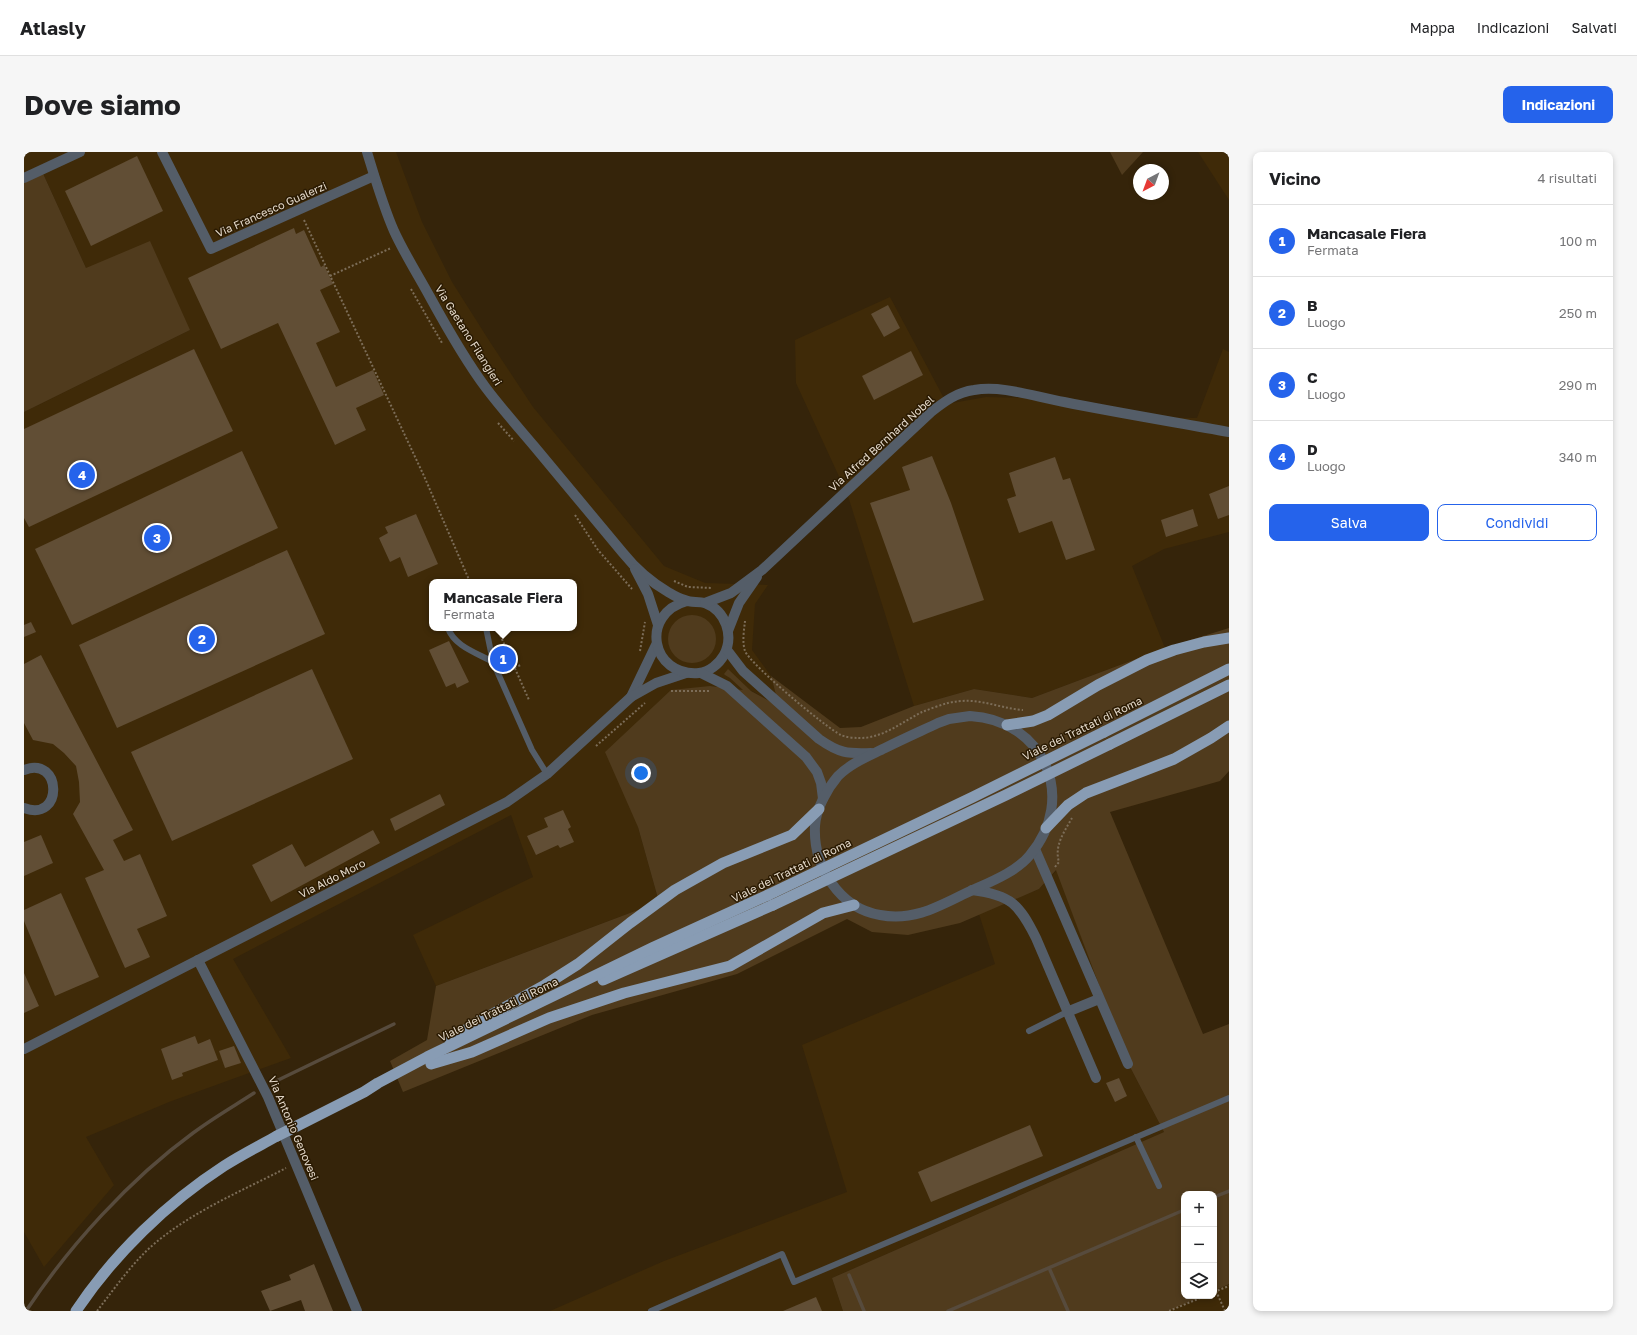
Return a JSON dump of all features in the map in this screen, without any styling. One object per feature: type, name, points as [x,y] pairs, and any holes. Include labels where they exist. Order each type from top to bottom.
[{"type":"highway","points":[[1007,725],[1033,721],[1048,716],[1098,685],[1147,660],[1174,650],[1204,642],[1229,638]]},
{"type":"highway","name":"Viale dei Trattati di Roma","points":[[770,900],[1229,669]]},
{"type":"highway","name":"Viale dei Trattati di Roma","points":[[76,1311],[102,1276],[128,1248],[176,1202],[224,1166],[246,1152],[364,1092],[378,1083],[429,1061],[654,947],[770,900],[1006,795],[1229,685]]},
{"type":"highway","points":[[1046,828],[1068,805],[1086,792],[1174,759],[1229,726]]},
{"type":"highway","points":[[429,1061],[453,1038],[473,1025],[545,985],[578,964],[630,923],[676,890],[723,863],[792,835],[821,804]]},
{"type":"highway","points":[[429,1061],[472,1052],[549,1018],[624,993],[730,966],[823,913],[854,905]]},
{"type":"street","points":[[24,178],[80,152]]},
{"type":"street","name":"Via Francesco Gualerzi","points":[[162,152],[211,248],[374,176]]},
{"type":"street","name":"Via Gaetano Filangieri","points":[[367,152],[394,231],[444,321],[487,390],[633,565],[666,591],[687,601]]},
{"type":"street","name":"Via Alfred Bernhard Nobel","points":[[705,603],[731,593],[762,570],[931,412],[944,402],[963,393],[974,390],[1008,391],[1124,414],[1229,432]]},
{"type":"street","name":"Via Gaetano Filangieri","points":[[633,565],[648,594],[658,625]]},
{"type":"street","name":"Via Alfred Bernhard Nobel","points":[[728,631],[738,603],[762,570]]},
{"type":"street","points":[[687,601],[705,603],[720,614],[726,622],[729,637],[726,650],[717,664],[701,672],[686,673],[673,668],[663,658],[656,645],[658,625],[661,618],[672,607],[687,601]]},
{"type":"street","name":"Via Aldo Moro","points":[[631,697],[656,645]]},
{"type":"street","points":[[726,650],[743,671],[819,739],[829,746],[849,754],[875,753]]},
{"type":"street","points":[[701,672],[727,686],[806,757],[817,772],[821,783],[821,804]]},
{"type":"street","name":"Via Aldo Moro","points":[[24,1049],[507,802],[547,774],[631,697],[656,683],[686,673]]},
{"type":"street","points":[[979,717],[1007,725],[1019,732],[1031,742],[1040,753],[1047,768],[1051,782],[1053,800],[1051,814],[1046,828],[1035,849],[1026,861],[972,890],[922,913],[898,918],[878,915],[854,905],[833,887],[825,875],[816,850],[815,824],[821,804],[839,776],[847,769],[875,753],[949,719],[979,717]]},
{"type":"street","points":[[24,770],[32,768],[46,772],[54,784],[54,792],[52,799],[44,808],[31,811],[24,808]]},
{"type":"street","points":[[1035,849],[1128,1064]]},
{"type":"street","points":[[972,890],[995,894],[1019,908],[1025,916],[1036,938],[1096,1078]]},
{"type":"street","name":"Via Antonio Genovesi","points":[[198,960],[268,1097],[297,1163],[357,1311]]},
{"type":"street","points":[[1067,1012],[1099,999]]},
{"type":"lane","points":[[449,631],[452,638],[464,647],[493,662]]},
{"type":"lane","points":[[487,631],[493,662],[532,750],[547,774]]},
{"type":"lane","points":[[1029,1031],[1067,1012]]},
{"type":"lane","points":[[651,1311],[782,1254],[794,1282],[1229,1098]]},
{"type":"lane","points":[[1136,1137],[1159,1186]]},
{"type":"path","points":[[299,210],[424,476],[469,579]]},
{"type":"path","points":[[330,276],[392,248]]},
{"type":"path","points":[[745,620],[743,634],[745,651],[755,663],[809,712],[830,729],[842,736],[858,738],[874,737],[923,712],[949,703],[983,702],[1013,709],[1026,710]]},
{"type":"path","points":[[498,631],[529,700]]},
{"type":"path","points":[[639,656],[643,632]]},
{"type":"path","points":[[499,674],[520,664]]},
{"type":"path","points":[[664,691],[702,690],[716,692]]},
{"type":"path","points":[[1046,873],[1059,862],[1057,856],[1058,847],[1065,830],[1074,815]]},
{"type":"path","points":[[97,1311],[141,1257],[170,1231],[206,1209],[297,1163]]},
{"type":"path","points":[[1217,1291],[1229,1286]]},
{"type":"path","points":[[1217,1296],[1225,1311]]},
{"type":"path","points":[[1169,1311],[1197,1299]]},
{"type":"shaded area","points":[[24,152],[396,152],[422,222],[452,282],[490,342],[533,407],[664,566],[705,583],[768,585],[755,604],[752,650],[771,676],[780,707],[752,691],[710,686],[638,827],[659,902],[436,986],[413,935],[533,877],[511,815],[233,959],[291,1058],[169,1102],[86,1137],[114,1185],[44,1267],[24,1232],[24,412],[190,330],[86,268],[41,169],[24,176]]},
{"type":"shaded area","points":[[1110,152],[1143,152],[1122,175]]},
{"type":"shaded area","points":[[1198,152],[1229,152],[1229,200]]},
{"type":"shaded area","points":[[41,169],[86,268],[150,241],[190,330],[24,412],[24,176]]},
{"type":"shaded area","points":[[890,297],[947,404],[986,397],[1034,398],[1145,417],[1197,418],[1223,349],[1229,352],[1229,532],[1164,549],[1132,566],[1165,648],[1032,698],[974,689],[914,706],[848,496],[796,383],[795,340]]},
{"type":"shaded area","points":[[692,615],[701,617],[709,622],[714,630],[716,639],[714,648],[709,656],[701,661],[692,663],[683,661],[675,656],[670,648],[668,639],[670,630],[675,622],[683,617]]},
{"type":"shaded area","points":[[1229,628],[1229,771],[1220,781],[1110,812],[1203,1034],[1229,1024],[1229,1284],[1217,1290],[1217,1191],[1181,1191],[1181,1299],[1196,1299],[1168,1311],[843,1311],[832,1278],[1164,1132],[1129,1065],[1056,870],[1039,889],[960,923],[908,935],[872,932],[847,919],[737,974],[592,1015],[403,1092],[390,1061],[427,1040],[436,986],[659,902],[638,827],[605,752],[671,690],[710,686],[743,690],[724,674],[728,669],[751,691],[779,706],[771,676],[840,728],[861,727],[914,706],[974,689],[1032,698],[1165,648]]},
{"type":"shaded area","points":[[1057,870],[1129,1065],[1164,1132],[832,1278],[843,1311],[550,1311],[664,1261],[847,1192],[802,1045],[995,964],[979,914],[1039,889]]},
{"type":"shaded area","points":[[1229,1284],[1229,1311],[1168,1311],[1196,1299],[1217,1299],[1217,1290]]},
{"type":"building","points":[[137,156],[163,211],[91,246],[65,191]]},
{"type":"building","points":[[294,228],[296,234],[304,230],[321,267],[324,265],[333,284],[320,290],[340,332],[316,343],[336,387],[373,370],[384,395],[356,408],[366,430],[335,445],[278,323],[221,349],[188,278]]},
{"type":"building","points":[[888,305],[900,328],[884,337],[871,314]]},
{"type":"building","points":[[194,349],[233,431],[29,527],[24,518],[24,429]]},
{"type":"building","points":[[911,351],[923,375],[874,400],[862,376]]},
{"type":"building","points":[[242,451],[278,528],[72,625],[35,549]]},
{"type":"building","points":[[932,456],[951,503],[984,600],[913,623],[870,503],[910,490],[902,467]]},
{"type":"building","points":[[1055,457],[1063,480],[1070,478],[1095,550],[1066,560],[1052,521],[1019,533],[1007,499],[1016,496],[1009,473]]},
{"type":"building","points":[[1229,486],[1229,515],[1218,519],[1209,494]]},
{"type":"building","points":[[1193,509],[1198,526],[1166,537],[1161,520]]},
{"type":"building","points":[[416,514],[438,564],[408,577],[400,557],[390,562],[379,538],[388,533],[385,527]]},
{"type":"building","points":[[287,550],[325,634],[117,728],[79,645]]},
{"type":"building","points":[[31,622],[36,632],[24,637],[24,625]]},
{"type":"building","points":[[449,641],[469,682],[457,688],[455,683],[446,687],[429,650]]},
{"type":"building","points":[[41,655],[133,830],[113,840],[124,861],[140,854],[167,916],[137,929],[150,957],[125,968],[85,878],[104,870],[73,814],[80,802],[79,782],[76,766],[53,744],[33,740],[24,723],[24,664]]},
{"type":"building","points":[[312,669],[353,759],[172,841],[131,752]]},
{"type":"building","points":[[440,794],[445,805],[395,831],[390,819]]},
{"type":"building","points":[[563,810],[571,827],[568,829],[574,842],[560,848],[558,845],[536,855],[527,836],[548,827],[544,818]]},
{"type":"building","points":[[373,830],[380,843],[271,902],[252,865],[292,844],[305,867]]},
{"type":"building","points":[[41,835],[53,863],[24,876],[24,842]]},
{"type":"building","points":[[61,893],[99,977],[55,996],[24,921],[24,910]]},
{"type":"building","points":[[24,973],[39,1006],[24,1013]]},
{"type":"building","points":[[195,1036],[198,1044],[210,1039],[218,1060],[182,1073],[183,1076],[172,1080],[161,1049]]},
{"type":"building","points":[[234,1046],[241,1063],[225,1068],[219,1051]]},
{"type":"building","points":[[1119,1078],[1127,1096],[1115,1102],[1106,1083]]},
{"type":"building","points":[[1030,1125],[1043,1156],[931,1202],[918,1172]]},
{"type":"building","points":[[314,1264],[333,1311],[305,1311],[301,1300],[270,1311],[261,1291],[291,1280],[289,1275]]},
{"type":"building","points":[[816,1297],[822,1311],[783,1311]]},
{"type":"waterway","points":[[272,1083],[394,1024]]},
{"type":"waterway","points":[[26,1311],[61,1262],[124,1192],[146,1171],[193,1133],[254,1093]]},
{"type":"waterway","points":[[1217,1196],[1229,1191]]},
{"type":"waterway","points":[[948,1311],[1181,1211]]},
{"type":"waterway","points":[[1050,1270],[1068,1311]]},
{"type":"waterway","points":[[849,1275],[864,1311]]},
{"type":"place","name":"D","points":[[82,475]]},
{"type":"place","name":"C","points":[[157,538]]},
{"type":"place","name":"B","points":[[202,639]]},
{"type":"place","name":"Mancasale Fiera","points":[[503,659]]}]
